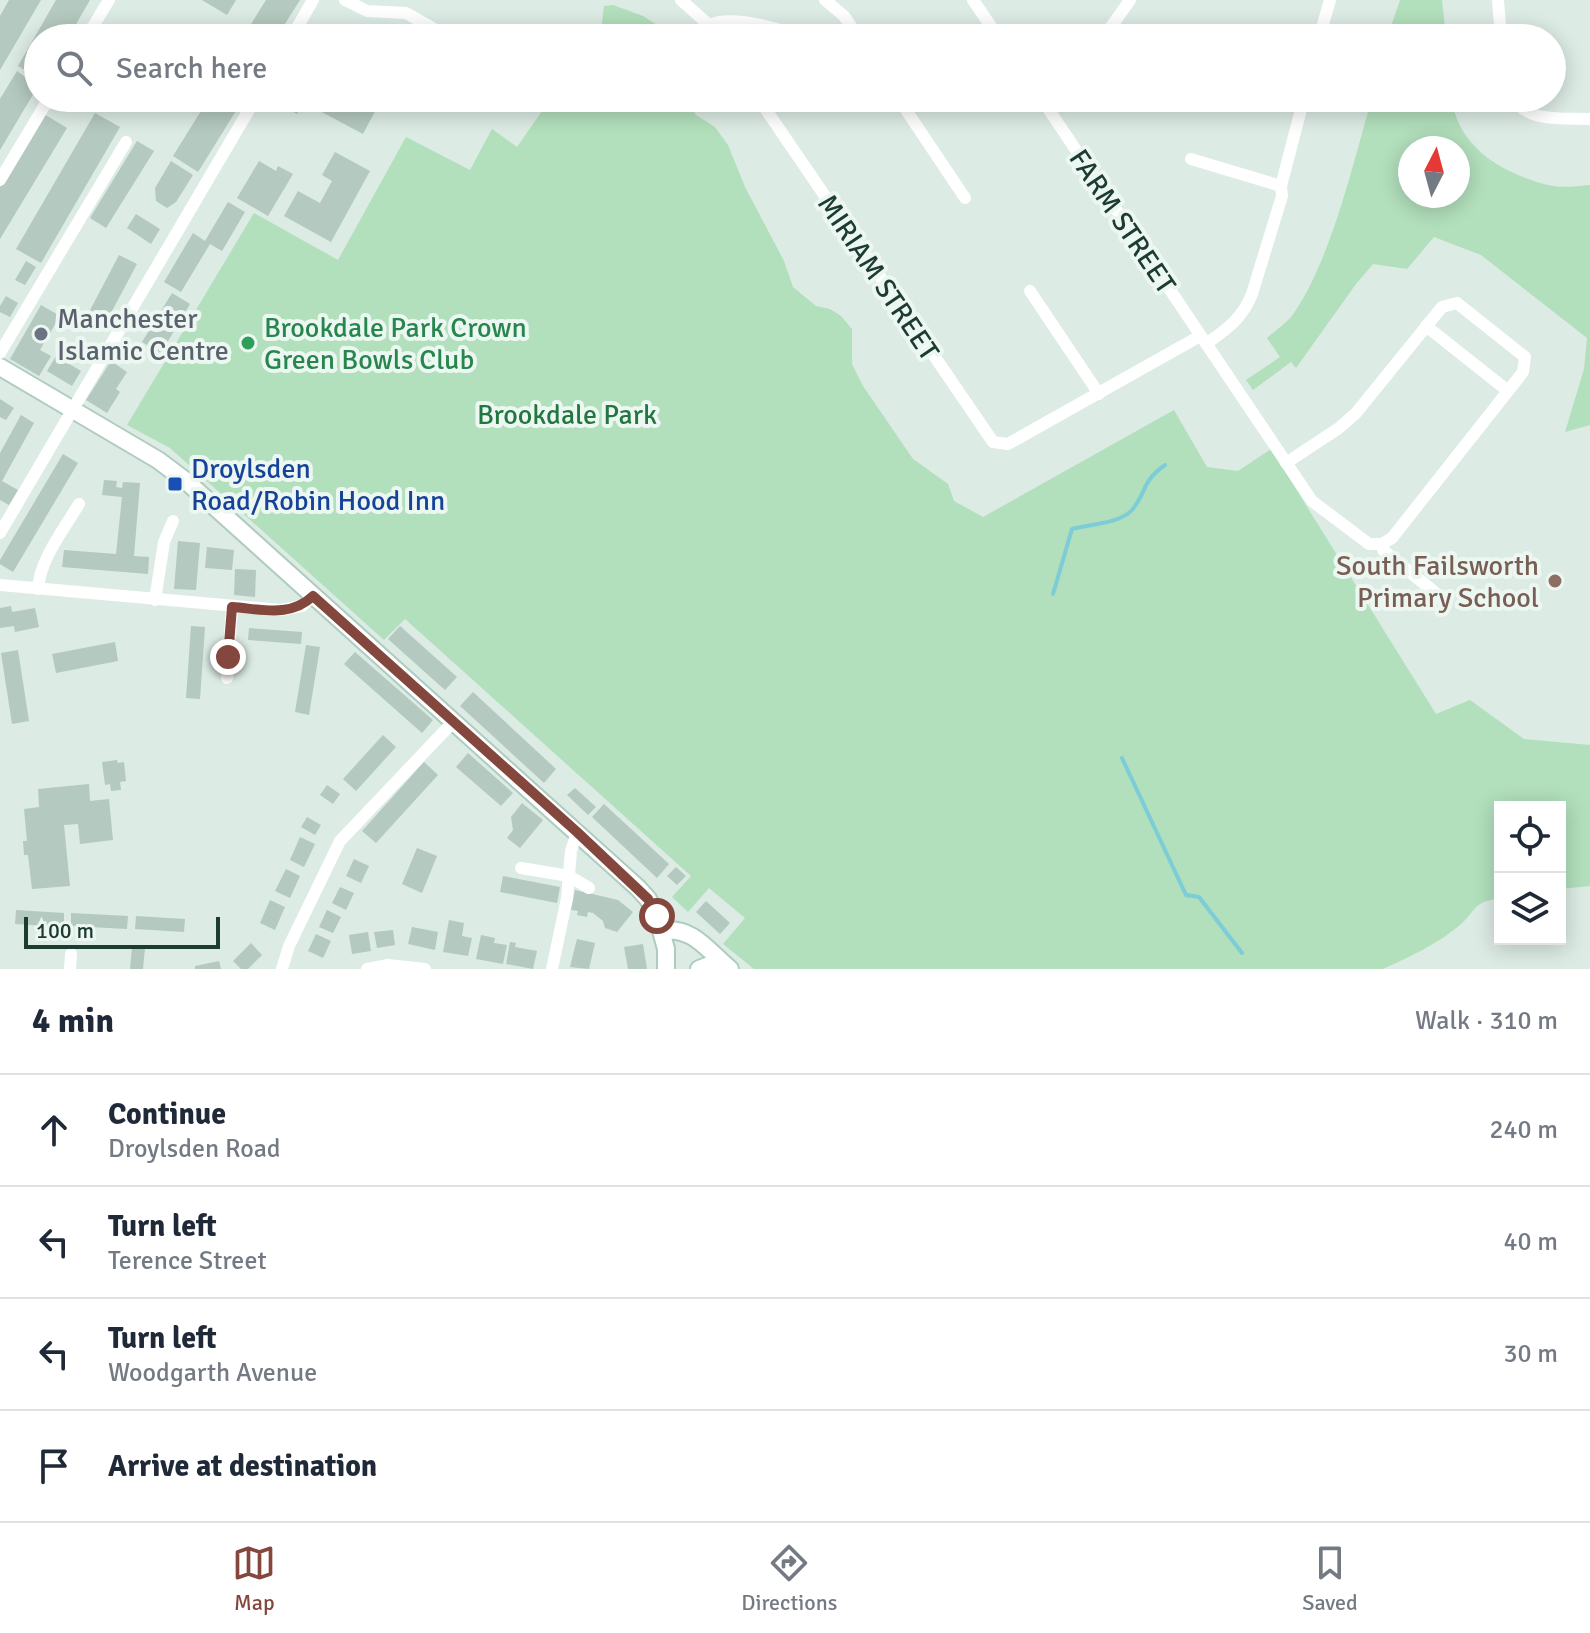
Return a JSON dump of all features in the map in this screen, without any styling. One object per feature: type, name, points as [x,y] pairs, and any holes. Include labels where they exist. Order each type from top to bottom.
[{"type":"street","points":[[94,24],[109,0]]},
{"type":"street","points":[[299,24],[313,0]]},
{"type":"street","points":[[345,0],[367,11],[406,13],[425,24]]},
{"type":"street","points":[[681,0],[708,24]]},
{"type":"street","points":[[825,0],[849,24]]},
{"type":"street","points":[[973,0],[989,24]]},
{"type":"street","points":[[1113,24],[1130,0]]},
{"type":"street","points":[[1323,24],[1330,0]]},
{"type":"street","points":[[1498,0],[1500,24]]},
{"type":"street","points":[[712,24],[722,20],[750,24]]},
{"type":"street","points":[[0,180],[41,112]]},
{"type":"street","points":[[0,533],[248,112]]},
{"type":"street","name":"MIRIAM STREET","points":[[768,112],[993,442],[1008,444],[1099,394]]},
{"type":"street","points":[[907,112],[965,198]]},
{"type":"street","name":"FARM STREET","points":[[1050,112],[1312,501],[1369,544],[1382,544],[1383,550],[1443,599]]},
{"type":"street","points":[[1030,291],[1099,394],[1236,323],[1246,309],[1282,196],[1281,186],[1300,112]]},
{"type":"street","points":[[1529,112],[1536,116],[1590,119]]},
{"type":"street","points":[[0,353],[126,142]]},
{"type":"street","points":[[1191,159],[1281,186]]},
{"type":"street","points":[[1286,463],[1356,413],[1448,303],[1457,303],[1525,357],[1523,372],[1392,538],[1382,544]]},
{"type":"street","points":[[1426,326],[1508,391]]},
{"type":"street","points":[[0,367],[165,465],[577,832],[648,899],[662,931],[666,969]]},
{"type":"street","points":[[38,589],[46,561],[79,504]]},
{"type":"street","points":[[155,600],[164,542],[173,521]]},
{"type":"street","points":[[0,585],[289,610],[302,606],[313,596]]},
{"type":"street","points":[[227,678],[232,607]]},
{"type":"street","points":[[282,969],[289,946],[340,841],[453,722]]},
{"type":"street","points":[[552,969],[571,851],[577,832]]},
{"type":"street","points":[[521,868],[569,876],[589,888]]},
{"type":"street","points":[[662,931],[677,928],[689,933],[725,965]]},
{"type":"street","points":[[70,969],[71,954]]},
{"type":"street","points":[[367,969],[388,965],[425,969]]},
{"type":"street","points":[[699,969],[725,965]]},
{"type":"green space","points":[[1400,0],[1442,0],[1445,24],[1392,24]]},
{"type":"green space","points":[[613,5],[655,24],[601,24],[604,6]]},
{"type":"green space","name":"Brookdale Park","points":[[541,112],[694,112],[715,127],[728,145],[745,187],[784,261],[793,287],[816,306],[830,309],[841,316],[852,329],[852,364],[863,386],[913,459],[948,484],[954,501],[983,517],[1174,410],[1207,467],[1238,471],[1271,449],[1436,714],[1470,700],[1524,739],[1590,745],[1590,886],[1566,888],[1566,801],[1494,801],[1494,899],[1480,904],[1460,925],[1423,950],[1383,969],[754,969],[723,944],[745,918],[709,888],[688,912],[672,897],[691,876],[405,619],[384,640],[170,448],[127,425],[254,213],[338,260],[406,137],[470,170],[492,129],[517,147]]},
{"type":"green space","points":[[1368,112],[1455,112],[1466,136],[1398,136],[1398,208],[1470,208],[1470,141],[1487,157],[1519,175],[1553,186],[1590,185],[1590,425],[1565,432],[1584,369],[1587,338],[1481,255],[1434,237],[1407,269],[1373,264],[1296,368],[1291,362],[1253,390],[1246,380],[1280,357],[1267,338],[1294,313],[1320,265]]},
{"type":"building","points":[[9,0],[41,0],[27,24],[24,24],[0,70],[0,16]]},
{"type":"building","points":[[56,0],[90,0],[76,24],[42,24]]},
{"type":"building","points":[[202,0],[236,0],[227,15]]},
{"type":"building","points":[[266,0],[300,0],[285,24],[251,24]]},
{"type":"building","points":[[24,56],[24,70],[18,66]]},
{"type":"building","points":[[17,71],[24,76],[24,110],[0,150],[0,99]]},
{"type":"building","points":[[200,112],[235,112],[198,172],[173,156]]},
{"type":"building","points":[[322,112],[375,112],[363,134]]},
{"type":"building","points":[[95,113],[120,127],[41,263],[16,249]]},
{"type":"building","points":[[44,114],[67,128],[0,239],[0,187]]},
{"type":"building","points":[[137,141],[154,151],[106,228],[90,218]]},
{"type":"building","points":[[335,152],[370,171],[331,242],[284,216],[298,191],[320,203],[332,181],[322,175]]},
{"type":"building","points":[[171,161],[193,175],[176,202],[167,208],[156,201],[155,188]]},
{"type":"building","points":[[259,161],[276,171],[278,166],[293,174],[268,216],[237,198]]},
{"type":"building","points":[[228,202],[245,212],[222,251],[210,244],[181,292],[164,282],[193,233],[205,241]]},
{"type":"building","points":[[136,214],[160,229],[151,244],[127,228]]},
{"type":"building","points":[[119,255],[137,264],[104,326],[87,316]]},
{"type":"building","points":[[26,261],[36,267],[25,285],[15,280]]},
{"type":"building","points":[[172,293],[190,304],[161,353],[142,342]]},
{"type":"building","points":[[6,296],[18,303],[10,317],[0,312]]},
{"type":"building","points":[[41,305],[60,316],[40,350],[51,356],[39,376],[10,359]]},
{"type":"building","points":[[56,356],[81,371],[72,386],[47,371]]},
{"type":"building","points":[[111,361],[127,372],[116,389],[120,392],[107,413],[86,400]]},
{"type":"building","points":[[0,399],[14,408],[6,420],[0,417]]},
{"type":"building","points":[[21,415],[34,423],[2,481],[18,490],[9,505],[0,500],[0,453]]},
{"type":"building","points":[[63,454],[78,463],[13,572],[0,564],[0,560]]},
{"type":"building","points":[[104,480],[117,481],[116,487],[122,488],[123,482],[140,483],[134,556],[149,557],[148,574],[62,567],[64,550],[116,554],[122,497],[102,495]]},
{"type":"building","points":[[178,541],[200,543],[196,590],[174,589]]},
{"type":"building","points":[[207,547],[234,550],[232,570],[205,568]]},
{"type":"building","points":[[235,569],[256,570],[255,597],[234,595]]},
{"type":"building","points":[[11,606],[12,612],[35,608],[39,627],[15,632],[14,626],[0,628],[0,608]]},
{"type":"building","points":[[191,626],[205,627],[200,699],[186,698]]},
{"type":"building","points":[[400,626],[457,677],[445,690],[388,639]]},
{"type":"building","points":[[249,628],[302,632],[301,644],[248,640]]},
{"type":"building","points":[[115,642],[118,661],[56,673],[52,654]]},
{"type":"building","points":[[306,645],[320,647],[309,715],[295,712]]},
{"type":"building","points":[[18,650],[29,721],[12,724],[1,653]]},
{"type":"building","points":[[355,652],[433,720],[422,733],[344,664]]},
{"type":"building","points":[[473,692],[556,769],[544,783],[460,706]]},
{"type":"building","points":[[383,735],[396,747],[356,791],[343,779]]},
{"type":"building","points":[[468,753],[513,793],[501,806],[456,767]]},
{"type":"building","points":[[117,760],[118,763],[124,762],[126,781],[120,782],[121,790],[111,791],[110,784],[105,785],[102,762]]},
{"type":"building","points":[[424,762],[438,775],[376,843],[362,831]]},
{"type":"building","points":[[89,784],[90,801],[109,799],[113,840],[80,844],[78,824],[64,825],[70,886],[32,889],[28,855],[24,855],[23,841],[27,841],[24,809],[39,807],[38,789]]},
{"type":"building","points":[[327,785],[340,794],[333,804],[320,795]]},
{"type":"building","points":[[575,788],[596,807],[588,815],[567,795]]},
{"type":"building","points":[[522,803],[543,820],[520,848],[507,838],[513,830],[511,817]]},
{"type":"building","points":[[604,804],[669,864],[657,878],[592,817]]},
{"type":"building","points":[[307,817],[321,825],[315,835],[301,827]]},
{"type":"building","points":[[300,837],[315,844],[304,867],[290,860]]},
{"type":"building","points":[[417,848],[437,856],[422,893],[402,884]]},
{"type":"building","points":[[354,859],[369,866],[361,883],[346,876]]},
{"type":"building","points":[[676,867],[686,876],[677,885],[667,876]]},
{"type":"building","points":[[286,869],[300,876],[290,898],[275,891]]},
{"type":"building","points":[[503,876],[560,887],[557,903],[500,892]]},
{"type":"building","points":[[340,887],[354,893],[346,910],[332,903]]},
{"type":"building","points":[[575,890],[618,900],[633,912],[617,932],[605,928],[603,921],[593,913],[588,912],[587,917],[571,910]]},
{"type":"building","points":[[270,900],[285,907],[275,930],[260,923]]},
{"type":"building","points":[[706,901],[730,923],[720,934],[696,912]]},
{"type":"building","points":[[16,910],[64,913],[64,927],[15,924]]},
{"type":"building","points":[[327,910],[341,917],[333,933],[319,927]]},
{"type":"building","points":[[71,913],[128,916],[127,929],[71,926]]},
{"type":"building","points":[[136,916],[185,919],[184,932],[135,929]]},
{"type":"building","points":[[449,920],[464,923],[462,936],[472,938],[468,956],[443,952]]},
{"type":"building","points":[[412,927],[438,932],[435,950],[408,944]]},
{"type":"building","points":[[393,930],[395,945],[377,948],[374,932]]},
{"type":"building","points":[[368,932],[371,951],[352,954],[349,935]]},
{"type":"building","points":[[316,934],[331,941],[323,958],[308,951]]},
{"type":"building","points":[[481,935],[495,938],[494,943],[507,945],[503,964],[476,959]]},
{"type":"building","points":[[577,939],[595,943],[589,969],[570,967]]},
{"type":"building","points":[[510,942],[516,943],[515,947],[537,951],[533,969],[506,964]]},
{"type":"building","points":[[251,943],[262,955],[248,969],[241,969],[233,961]]},
{"type":"building","points":[[643,944],[647,969],[628,969],[624,947]]},
{"type":"building","points":[[132,947],[145,948],[143,969],[130,969]]},
{"type":"building","points":[[219,961],[221,969],[195,969],[195,966]]},
{"type":"waterway","points":[[1053,594],[1072,529],[1126,515],[1137,504],[1148,482],[1165,465]]},
{"type":"waterway","points":[[1122,758],[1186,895],[1199,897],[1242,953]]},
{"type":"place","name":"Manchester Islamic Centre","points":[[41,334]]},
{"type":"place","name":"Brookdale Park Crown Green Bowls Club","points":[[248,343]]},
{"type":"place","name":"Droylsden Road/Robin Hood Inn","points":[[175,484]]},
{"type":"place","name":"South Failsworth Primary School","points":[[1555,581]]},
{"type":"route","points":[[228,657],[232,607],[289,610],[302,606],[313,596],[577,832],[648,899],[657,916]]}]
